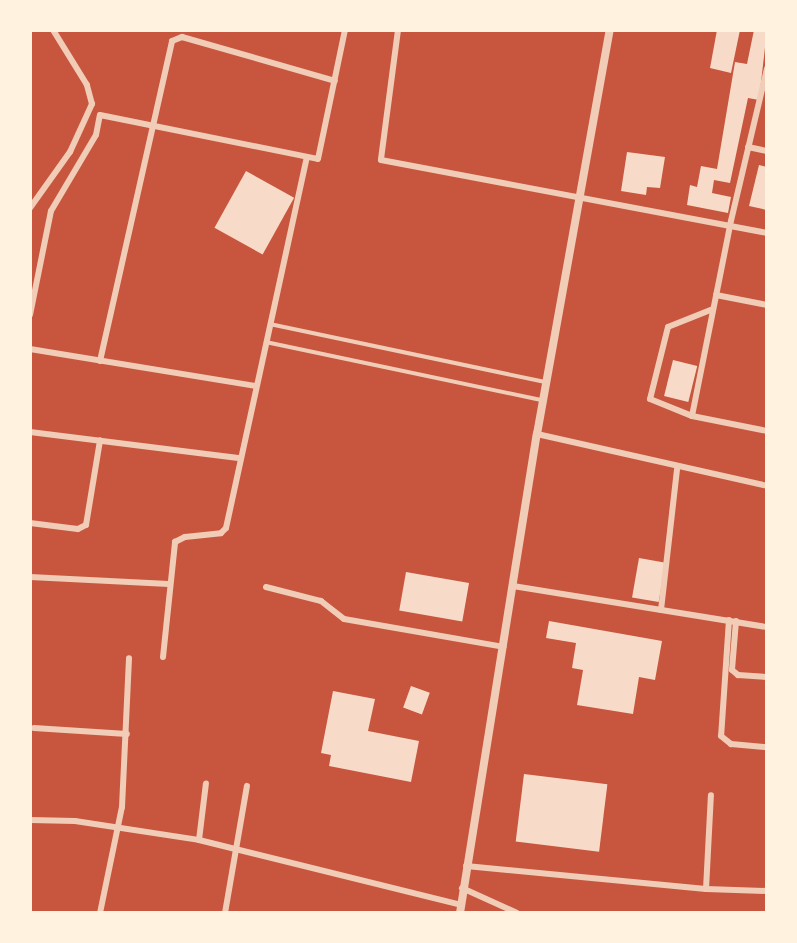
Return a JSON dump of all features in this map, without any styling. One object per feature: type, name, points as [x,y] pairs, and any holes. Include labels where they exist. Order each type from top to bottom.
[{"type":"street","points":[[30,208],[70,152],[92,104],[87,85],[53,30]]},
{"type":"street","points":[[30,314],[51,211],[96,135],[100,116],[150,124],[306,160],[321,157],[345,30]]},
{"type":"street","points":[[398,30],[381,160],[767,233]]},
{"type":"street","points":[[30,820],[117,828],[199,841],[460,909],[537,435],[610,30]]},
{"type":"street","points":[[100,360],[168,47],[178,37],[335,81]]},
{"type":"street","points":[[692,416],[730,225],[767,68]]},
{"type":"street","points":[[748,148],[767,151]]},
{"type":"street","points":[[163,657],[169,584],[178,538],[221,533],[226,528],[306,160]]},
{"type":"street","points":[[716,295],[767,305]]},
{"type":"street","points":[[713,309],[668,327],[649,391],[652,401],[692,416],[767,431]]},
{"type":"street","points":[[30,349],[255,386]]},
{"type":"street","points":[[30,432],[240,458]]},
{"type":"street","points":[[537,435],[677,469],[767,486]]},
{"type":"street","points":[[30,523],[79,529],[89,522],[100,440]]},
{"type":"street","points":[[661,610],[677,469]]},
{"type":"street","points":[[30,578],[169,584]]},
{"type":"street","points":[[513,586],[767,627]]},
{"type":"street","points":[[266,587],[321,601],[344,619],[503,647]]},
{"type":"street","points":[[732,620],[732,670],[738,675],[767,677]]},
{"type":"street","points":[[732,620],[720,736],[731,744],[767,747]]},
{"type":"street","points":[[100,913],[117,828],[127,734],[129,658]]},
{"type":"street","points":[[34,727],[127,734]]},
{"type":"street","points":[[199,841],[206,783]]},
{"type":"street","points":[[225,913],[247,786]]},
{"type":"street","points":[[706,889],[710,795]]},
{"type":"street","points":[[466,866],[706,889],[767,891]]},
{"type":"street","points":[[462,888],[517,913]]},
{"type":"lane","points":[[270,324],[547,382]]},
{"type":"lane","points":[[266,342],[544,401]]},
{"type":"building","points":[[717,30],[740,30],[731,73],[710,68]]},
{"type":"building","points":[[754,30],[767,30],[759,100],[748,98],[730,183],[714,180],[712,193],[731,197],[728,213],[687,205],[690,185],[697,187],[701,166],[717,169],[735,62],[747,64]]},
{"type":"building","points":[[627,152],[665,157],[660,188],[647,187],[646,195],[621,191]]},
{"type":"building","points":[[759,165],[767,167],[767,210],[749,206]]},
{"type":"building","points":[[246,171],[294,198],[263,255],[214,228]]},
{"type":"building","points":[[673,360],[697,366],[688,402],[664,396]]},
{"type":"building","points":[[639,558],[666,563],[659,602],[632,597]]},
{"type":"building","points":[[406,572],[469,583],[462,622],[399,610]]},
{"type":"building","points":[[549,621],[662,641],[655,680],[639,677],[633,714],[577,705],[583,670],[572,668],[576,643],[546,638]]},
{"type":"building","points":[[411,686],[430,693],[422,714],[403,708]]},
{"type":"building","points":[[333,691],[375,699],[368,731],[419,741],[411,782],[329,766],[331,755],[321,753]]},
{"type":"building","points":[[524,774],[607,784],[599,852],[516,841]]}]
